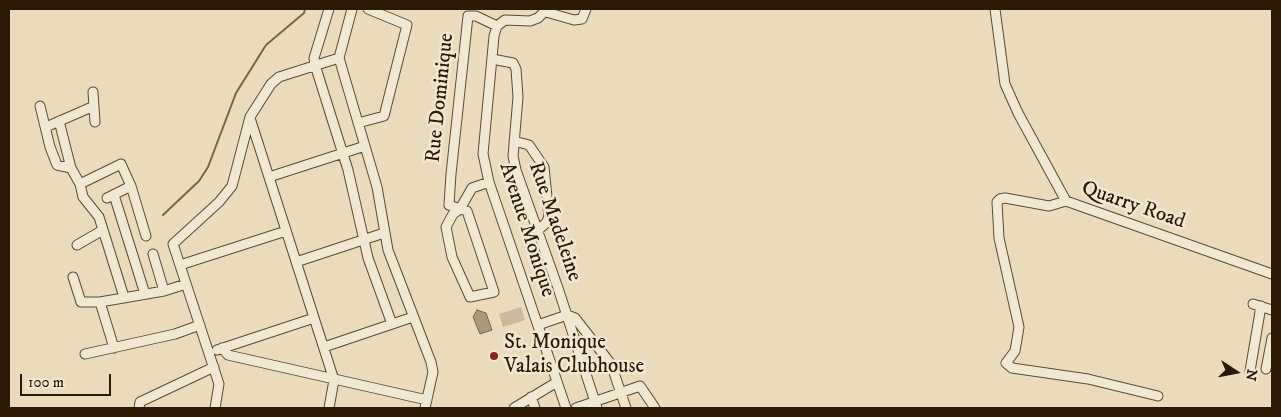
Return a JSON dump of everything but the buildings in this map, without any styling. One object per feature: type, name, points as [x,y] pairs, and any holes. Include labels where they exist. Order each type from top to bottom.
[{"type":"street","points":[[329,9],[314,58],[315,65],[343,153],[373,274],[392,324]]},
{"type":"street","points":[[222,348],[228,355],[426,404],[433,372],[432,362],[388,250],[377,187],[339,58],[352,9]]},
{"type":"street","points":[[358,123],[384,116],[407,25],[368,9]]},
{"type":"street","points":[[497,26],[505,20],[530,21],[547,10],[574,20],[582,19],[586,9]]},
{"type":"street","name":"Quarry Road","points":[[995,9],[1005,84],[1018,113],[1066,202],[1272,274]]},
{"type":"street","name":"Rue Dominique","points":[[460,209],[449,205],[468,16],[476,16],[497,26]]},
{"type":"street","name":"Avenue Monique","points":[[497,26],[492,59],[484,154],[489,182],[566,408]]},
{"type":"street","points":[[214,408],[219,384],[173,244],[219,202],[232,186],[239,166],[242,141],[250,117],[271,84],[279,77],[339,58]]},
{"type":"street","name":"Rue Madeleine","points":[[492,59],[513,64],[516,69],[518,97],[514,141],[516,170],[567,315],[596,405]]},
{"type":"street","points":[[92,92],[96,122]]},
{"type":"street","points":[[40,106],[50,148],[57,165],[71,168]]},
{"type":"street","points":[[46,127],[94,106]]},
{"type":"street","points":[[250,117],[334,380],[329,408]]},
{"type":"street","points":[[59,121],[71,168],[80,184],[83,197],[99,217],[124,297]]},
{"type":"street","points":[[514,141],[529,144],[544,167],[549,217],[546,223],[538,230]]},
{"type":"street","points":[[269,177],[365,146]]},
{"type":"street","points":[[80,184],[121,164],[131,186],[146,236]]},
{"type":"street","points":[[460,209],[467,211],[494,292],[470,296],[452,257],[446,227],[452,214],[460,209],[472,188],[489,182]]},
{"type":"street","points":[[131,186],[111,197],[146,294]]},
{"type":"street","points":[[1066,202],[1049,206],[1005,198],[997,202],[999,238],[1019,327],[1014,351],[1006,363],[1012,368],[1088,379],[1158,396]]},
{"type":"street","points":[[77,245],[103,230]]},
{"type":"street","points":[[180,266],[286,231]]},
{"type":"street","points":[[296,262],[384,233]]},
{"type":"street","points":[[153,254],[164,291]]},
{"type":"street","points":[[72,277],[79,301],[100,302],[164,291],[186,284]]},
{"type":"street","points":[[100,302],[114,348]]},
{"type":"street","points":[[1250,372],[1257,305],[1272,310]]},
{"type":"street","points":[[538,325],[567,315],[575,318],[611,364],[626,408]]},
{"type":"street","points":[[324,347],[413,317]]},
{"type":"street","points":[[209,352],[314,318]]},
{"type":"street","points":[[86,354],[200,325]]},
{"type":"street","points":[[1266,369],[1272,338]]},
{"type":"street","points":[[139,408],[140,402],[214,367]]},
{"type":"street","points":[[514,408],[557,382]]},
{"type":"street","points":[[576,408],[596,405],[621,392],[640,386],[650,398],[655,408]]},
{"type":"street","points":[[531,397],[535,408]]},
{"type":"shaded area","points":[[521,307],[525,320],[503,327],[499,314]]},
{"type":"shaded area","points":[[477,310],[486,313],[492,330],[480,334],[473,317]]},
{"type":"waterway","points":[[163,215],[199,181],[208,167],[236,93],[266,45],[304,13],[305,9]]},
{"type":"place","name":"St. Monique Valais Clubhouse","points":[[494,356]]}]
